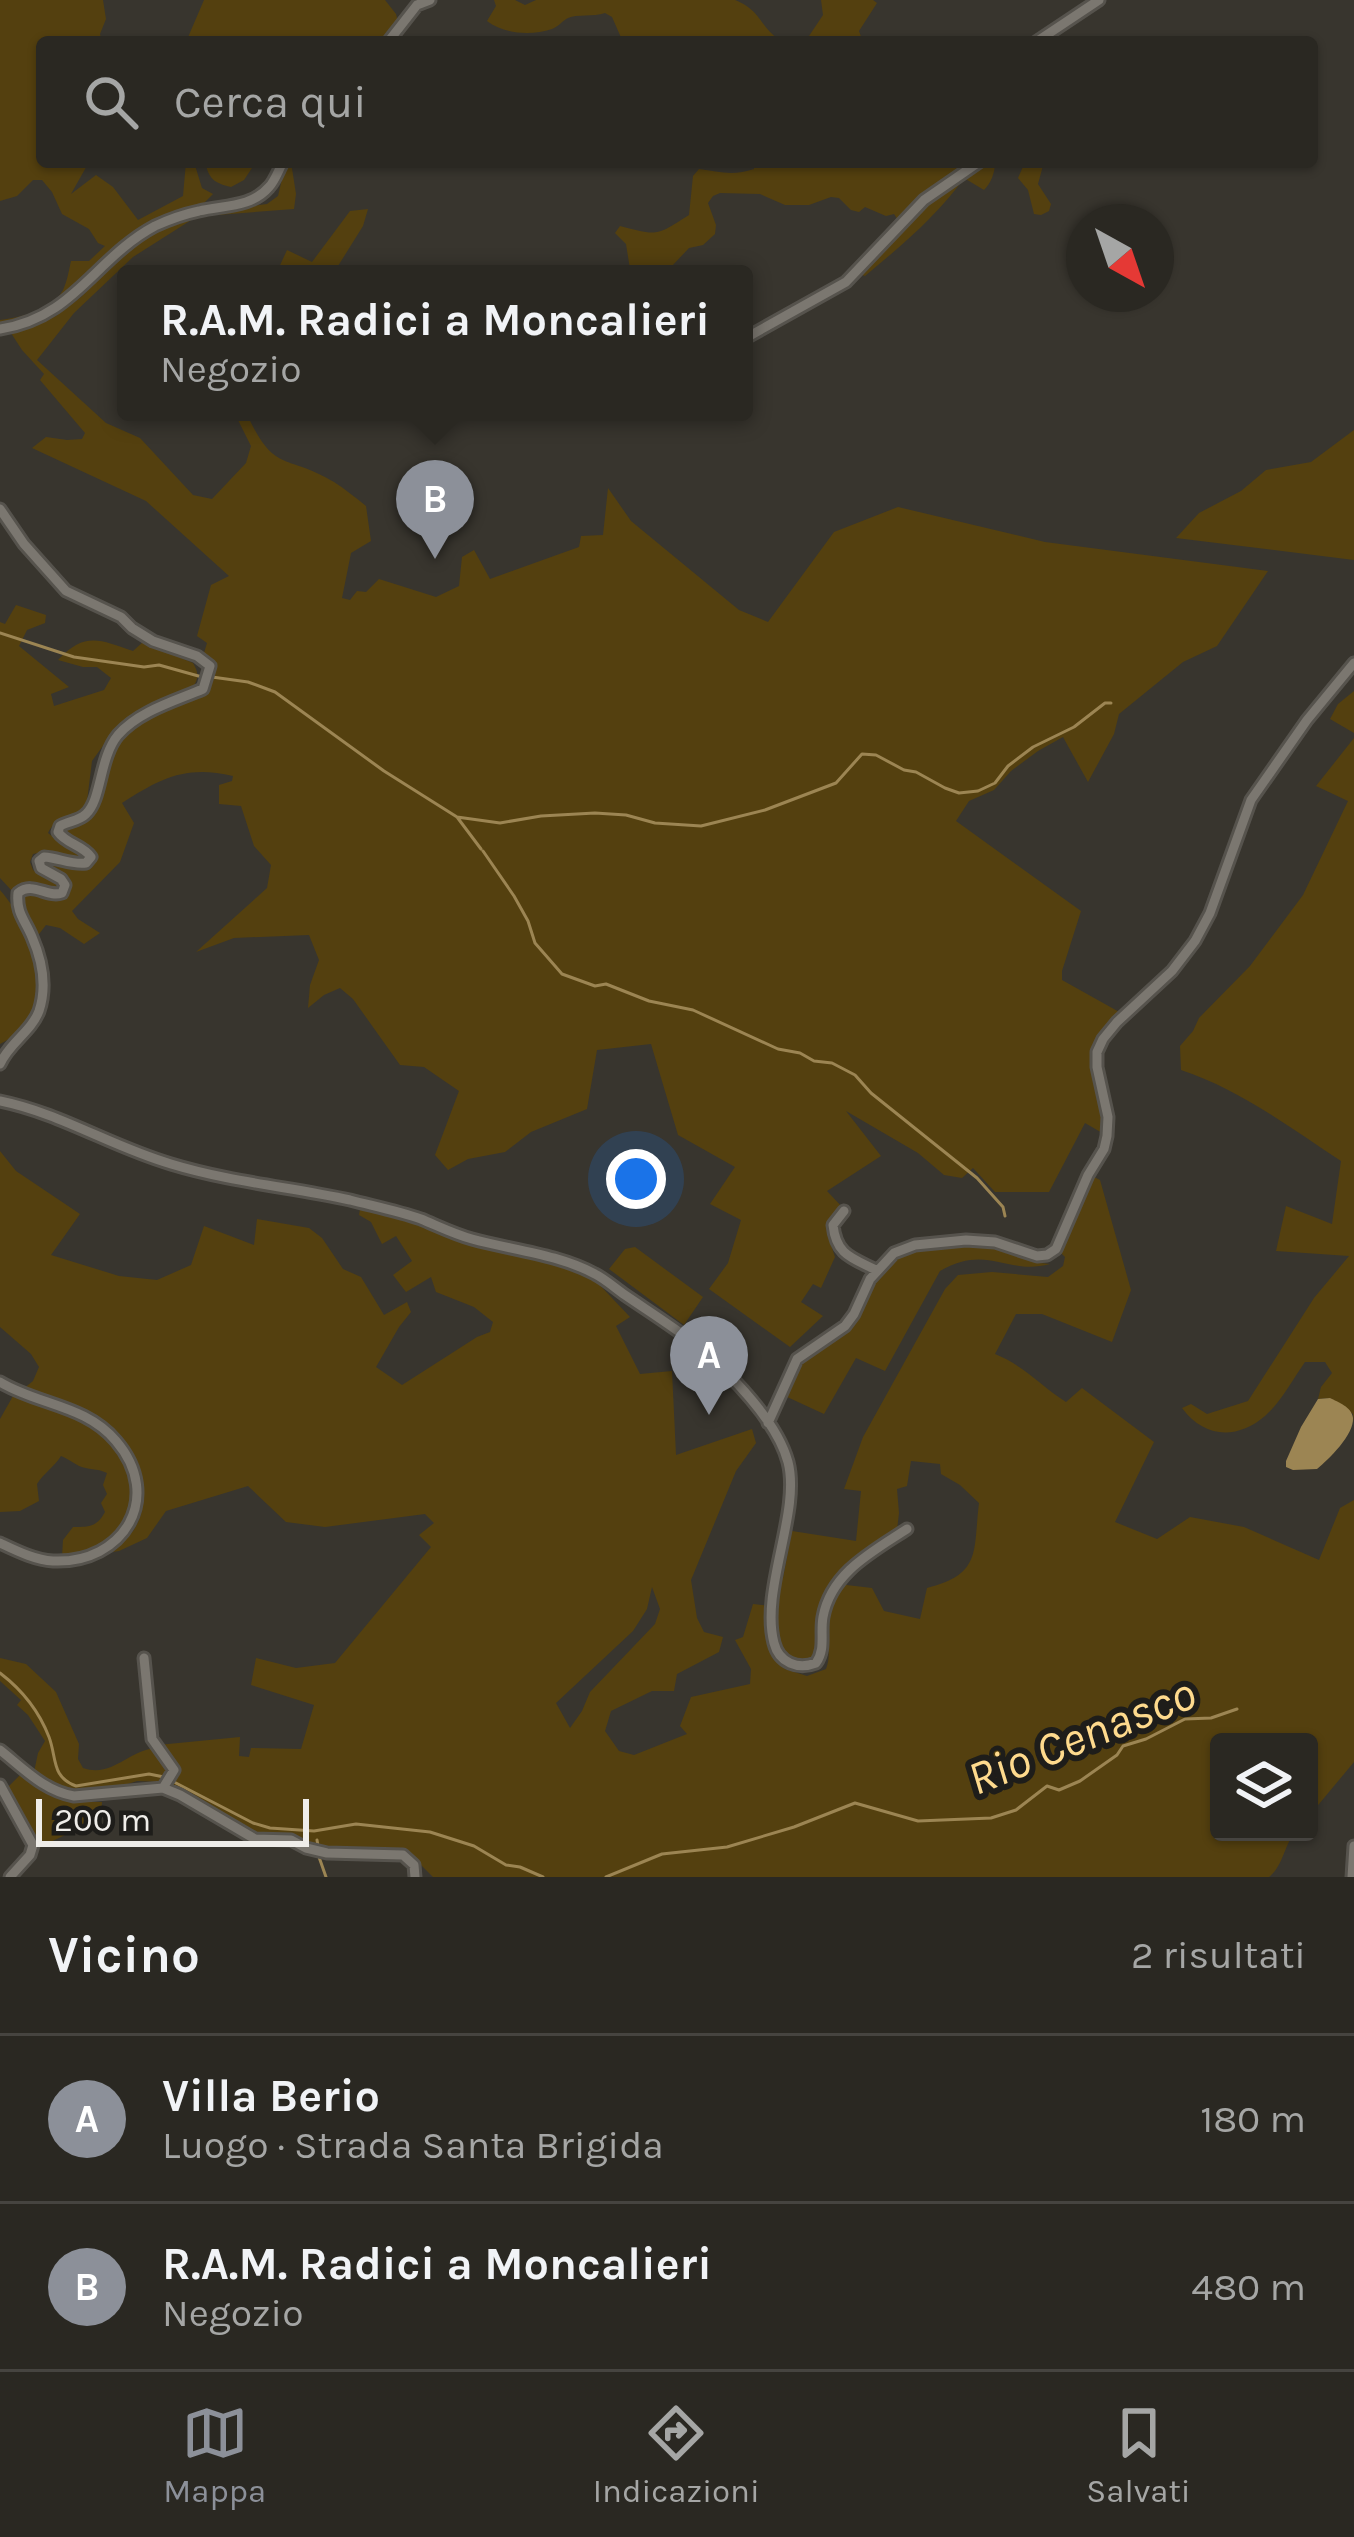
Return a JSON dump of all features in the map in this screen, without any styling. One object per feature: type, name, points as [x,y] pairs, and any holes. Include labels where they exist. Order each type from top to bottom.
[{"type":"street","points":[[393,36],[417,5],[430,0]]},
{"type":"street","points":[[1045,36],[1099,0]]},
{"type":"street","points":[[0,329],[53,311],[118,252],[157,225],[200,210],[243,204],[269,187],[280,168]]},
{"type":"street","points":[[753,334],[846,282],[924,200],[970,168]]},
{"type":"street","points":[[0,509],[66,591],[210,666],[205,686],[147,714],[115,739],[89,812],[60,826],[58,832],[91,857],[76,865],[54,857],[39,861],[41,868],[61,879],[62,893],[56,896],[33,888],[18,893],[18,912],[33,939],[44,987],[36,1018],[0,1064]]},
{"type":"street","points":[[768,1423],[797,1359],[834,1336],[854,1314],[876,1270],[894,1253],[904,1247],[966,1240],[995,1242],[1037,1256],[1055,1249],[1108,1136],[1097,1067],[1103,1039],[1172,971],[1195,941],[1210,913],[1251,800],[1354,663]]},
{"type":"street","points":[[0,1101],[32,1108],[167,1163],[416,1217],[469,1238],[593,1273],[704,1349],[755,1405],[785,1455],[790,1478],[772,1620],[781,1658],[803,1668],[816,1663],[823,1651],[824,1612],[836,1582],[907,1528]]},
{"type":"street","points":[[844,1211],[833,1225],[835,1242],[845,1255],[876,1270]]},
{"type":"street","points":[[755,1405],[765,1402],[788,1379]]},
{"type":"street","points":[[0,1382],[79,1412],[116,1439],[130,1460],[138,1508],[127,1530],[85,1556],[54,1561],[0,1544]]},
{"type":"street","points":[[144,1658],[152,1738],[174,1770],[164,1788]]},
{"type":"street","points":[[0,1750],[48,1789],[62,1794],[164,1788],[255,1839],[291,1840],[338,1854],[403,1855],[414,1865],[415,1877]]},
{"type":"street","points":[[0,1785],[33,1845],[10,1877]]},
{"type":"street","points":[[1352,1877],[1354,1846]]},
{"type":"shaded area","points":[[0,0],[103,0],[106,19],[100,36],[36,36],[36,168],[86,168],[71,194],[96,175],[113,187],[138,220],[183,196],[185,168],[196,168],[202,188],[213,194],[202,205],[155,222],[52,309],[0,326],[0,320],[51,303],[63,290],[71,261],[89,261],[105,246],[89,229],[62,214],[42,180],[33,180],[17,196],[0,201]]},
{"type":"shaded area","points":[[204,0],[385,0],[398,22],[387,36],[189,36]]},
{"type":"shaded area","points":[[494,0],[525,5],[536,0],[735,0],[751,9],[775,36],[620,36],[605,13],[572,17],[554,28],[527,33],[501,29],[487,21],[496,6]]},
{"type":"shaded area","points":[[821,0],[877,3],[859,31],[861,36],[809,36],[823,15]]},
{"type":"shaded area","points":[[207,168],[252,168],[231,187]]},
{"type":"shaded area","points":[[285,168],[292,168],[294,209],[217,215],[218,211],[267,204],[278,196]]},
{"type":"shaded area","points":[[994,168],[984,190],[964,178],[931,217],[865,276],[857,273],[858,265],[898,220],[894,214],[886,216],[865,207],[859,212],[851,210],[831,197],[809,205],[785,205],[760,194],[720,193],[708,203],[715,234],[703,245],[689,248],[673,265],[629,265],[626,244],[615,233],[620,226],[663,230],[689,215],[693,176],[699,169],[726,173]]},
{"type":"shaded area","points":[[1022,168],[1042,168],[1038,184],[1051,204],[1049,211],[1034,214],[1028,190],[1018,178]]},
{"type":"shaded area","points":[[368,209],[339,265],[280,265],[287,250],[312,262],[350,211]]},
{"type":"shaded area","points":[[196,217],[125,265],[117,265],[117,272],[74,313],[37,360],[106,423],[140,438],[193,495],[212,499],[246,463],[251,446],[238,421],[250,421],[273,454],[318,473],[366,506],[371,541],[351,553],[342,598],[350,600],[357,591],[366,592],[379,579],[436,597],[459,586],[462,557],[474,550],[490,579],[579,547],[581,536],[603,535],[608,488],[631,521],[739,610],[768,622],[834,532],[898,507],[1045,542],[1268,571],[1217,646],[1183,662],[1119,714],[1114,734],[1088,782],[1063,737],[1011,771],[994,790],[969,801],[956,821],[1081,911],[1062,980],[1121,1013],[1106,1030],[1093,1058],[1104,1134],[1085,1123],[1049,1192],[995,1192],[973,1168],[962,1178],[944,1175],[918,1153],[846,1111],[881,1156],[827,1191],[843,1208],[830,1231],[835,1257],[821,1288],[813,1284],[801,1302],[823,1316],[790,1347],[709,1289],[728,1263],[741,1220],[710,1204],[735,1167],[678,1135],[651,1044],[597,1050],[587,1109],[531,1132],[505,1152],[468,1159],[448,1170],[435,1155],[459,1091],[424,1067],[400,1065],[340,988],[308,1008],[319,960],[309,935],[234,938],[196,952],[267,888],[271,865],[254,846],[241,806],[219,804],[219,785],[232,781],[233,776],[201,772],[174,776],[122,803],[134,823],[120,862],[72,911],[100,933],[84,944],[46,925],[36,938],[21,903],[26,895],[57,899],[68,895],[72,885],[47,861],[79,870],[93,866],[95,853],[63,828],[93,815],[112,753],[124,734],[198,690],[206,672],[198,659],[207,643],[197,636],[211,585],[229,576],[146,501],[32,448],[46,437],[82,439],[85,433],[40,380],[44,374],[11,333],[56,316],[130,248],[158,229]]},
{"type":"shaded area","points":[[1354,430],[1354,560],[1176,538],[1199,513],[1241,491],[1266,470],[1311,462]]},
{"type":"shaded area","points":[[16,605],[46,615],[45,623],[27,630],[19,646],[69,687],[51,694],[54,706],[104,690],[111,678],[97,667],[58,660],[76,645],[93,640],[133,651],[143,642],[193,663],[197,673],[192,688],[128,719],[92,761],[86,809],[60,821],[48,833],[82,855],[82,860],[42,852],[33,854],[30,862],[33,870],[59,890],[30,886],[13,892],[0,878],[0,622],[5,624]]},
{"type":"shaded area","points":[[1354,691],[1354,733],[1330,719],[1338,704]]},
{"type":"shaded area","points":[[1354,738],[1354,1423],[1353,1414],[1330,1398],[1318,1399],[1332,1373],[1325,1362],[1305,1362],[1265,1416],[1243,1429],[1221,1432],[1200,1425],[1182,1408],[1191,1404],[1207,1414],[1248,1401],[1314,1298],[1349,1256],[1276,1251],[1286,1206],[1332,1224],[1341,1161],[1244,1098],[1181,1070],[1180,1046],[1199,1018],[1250,966],[1303,895],[1348,801],[1316,786]]},
{"type":"shaded area","points":[[0,890],[24,927],[38,971],[32,1013],[20,1030],[0,1044]]},
{"type":"shaded area","points":[[0,1151],[16,1171],[80,1214],[51,1255],[119,1276],[157,1280],[191,1265],[204,1226],[254,1245],[257,1219],[309,1228],[322,1238],[343,1269],[361,1277],[384,1315],[407,1302],[411,1312],[376,1367],[402,1385],[490,1332],[493,1322],[474,1307],[436,1292],[431,1277],[406,1292],[393,1275],[412,1261],[396,1236],[382,1244],[371,1222],[359,1215],[360,1209],[593,1278],[630,1317],[616,1326],[640,1374],[672,1371],[676,1455],[752,1429],[756,1443],[736,1471],[691,1580],[704,1632],[723,1637],[719,1652],[677,1674],[674,1691],[652,1691],[611,1711],[605,1731],[619,1751],[634,1755],[687,1734],[680,1726],[691,1697],[750,1684],[751,1669],[735,1640],[743,1637],[753,1604],[770,1606],[769,1646],[785,1669],[807,1676],[826,1669],[828,1621],[838,1584],[872,1588],[884,1611],[920,1619],[927,1588],[966,1568],[974,1548],[979,1503],[941,1474],[940,1464],[911,1461],[907,1486],[897,1489],[897,1530],[846,1568],[825,1596],[817,1653],[803,1665],[783,1657],[775,1610],[792,1531],[856,1541],[861,1491],[844,1489],[863,1437],[945,1289],[958,1275],[992,1272],[1048,1277],[1063,1266],[1061,1253],[1094,1177],[1100,1180],[1131,1290],[1112,1342],[1042,1314],[1016,1314],[995,1354],[1066,1402],[1082,1388],[1154,1442],[1115,1522],[1157,1539],[1190,1517],[1244,1527],[1319,1560],[1340,1508],[1354,1500],[1354,1762],[1318,1805],[1318,1733],[1210,1733],[1210,1841],[1289,1841],[1269,1877],[433,1877],[404,1853],[322,1850],[300,1840],[254,1834],[172,1784],[176,1770],[158,1745],[240,1737],[239,1756],[249,1757],[251,1748],[301,1749],[314,1705],[251,1685],[256,1658],[296,1668],[335,1663],[431,1547],[419,1535],[434,1523],[425,1514],[325,1527],[286,1522],[248,1486],[166,1511],[147,1538],[106,1553],[127,1539],[138,1522],[142,1507],[139,1474],[124,1444],[101,1421],[63,1402],[22,1390],[39,1367],[0,1327]],"holes":[[[652,1587],[660,1609],[655,1624],[590,1692],[570,1728],[556,1703],[633,1631],[647,1609]]]},
{"type":"shaded area","points":[[994,1246],[1050,1264],[1035,1267],[971,1260],[940,1271],[885,1371],[856,1358],[824,1414],[785,1396],[811,1354],[854,1321],[893,1260],[916,1249]]},
{"type":"shaded area","points":[[635,1247],[703,1297],[684,1325],[609,1269],[625,1249]]},
{"type":"shaded area","points":[[13,1396],[91,1423],[120,1451],[134,1501],[123,1526],[106,1541],[62,1557],[63,1540],[73,1527],[92,1525],[105,1512],[101,1503],[107,1494],[103,1485],[107,1473],[61,1456],[37,1484],[39,1501],[20,1511],[0,1512],[0,1419]]},
{"type":"shaded area","points":[[1330,1398],[1352,1414],[1345,1439],[1317,1469],[1286,1467],[1318,1399]]},
{"type":"shaded area","points":[[0,1658],[26,1664],[56,1692],[79,1744],[83,1768],[112,1767],[156,1748],[171,1770],[163,1782],[137,1781],[112,1789],[65,1793],[34,1772],[45,1741],[17,1705],[21,1700],[0,1681]]},
{"type":"shaded area","points":[[21,1774],[58,1797],[102,1802],[101,1818],[35,1852],[5,1790]]},
{"type":"waterway","points":[[0,633],[74,657],[159,665],[202,677]]},
{"type":"waterway","points":[[212,677],[275,692],[457,817],[481,849]]},
{"type":"waterway","points":[[457,817],[500,823],[595,813],[701,826],[765,810],[836,783],[862,754],[876,755],[959,793],[978,791],[995,783],[1033,747],[1111,703]]},
{"type":"waterway","points":[[483,851],[514,896],[535,943],[562,974],[693,1010],[778,1049],[832,1063],[855,1075],[977,1178],[1003,1207],[1005,1216]]},
{"type":"waterway","name":"Rio Cenasco","points":[[0,1673],[35,1710],[59,1772],[68,1782],[76,1786],[149,1774],[164,1777]]},
{"type":"waterway","name":"Rio Cenasco","points":[[606,1877],[662,1854],[727,1847],[855,1803],[918,1821],[991,1818],[1016,1810],[1047,1786],[1059,1790],[1080,1781],[1123,1746],[1185,1719],[1211,1718],[1237,1709]]},
{"type":"waterway","name":"Rio Cenasco","points":[[174,1782],[270,1828],[314,1831],[356,1824],[430,1832],[543,1877]]},
{"type":"waterway","points":[[317,1840],[318,1846]]},
{"type":"waterway","points":[[319,1857],[326,1877]]},
{"type":"place","name":"R.A.M. Radici a Moncalieri","points":[[435,559]]},
{"type":"place","name":"Villa Berio","points":[[709,1415]]}]
